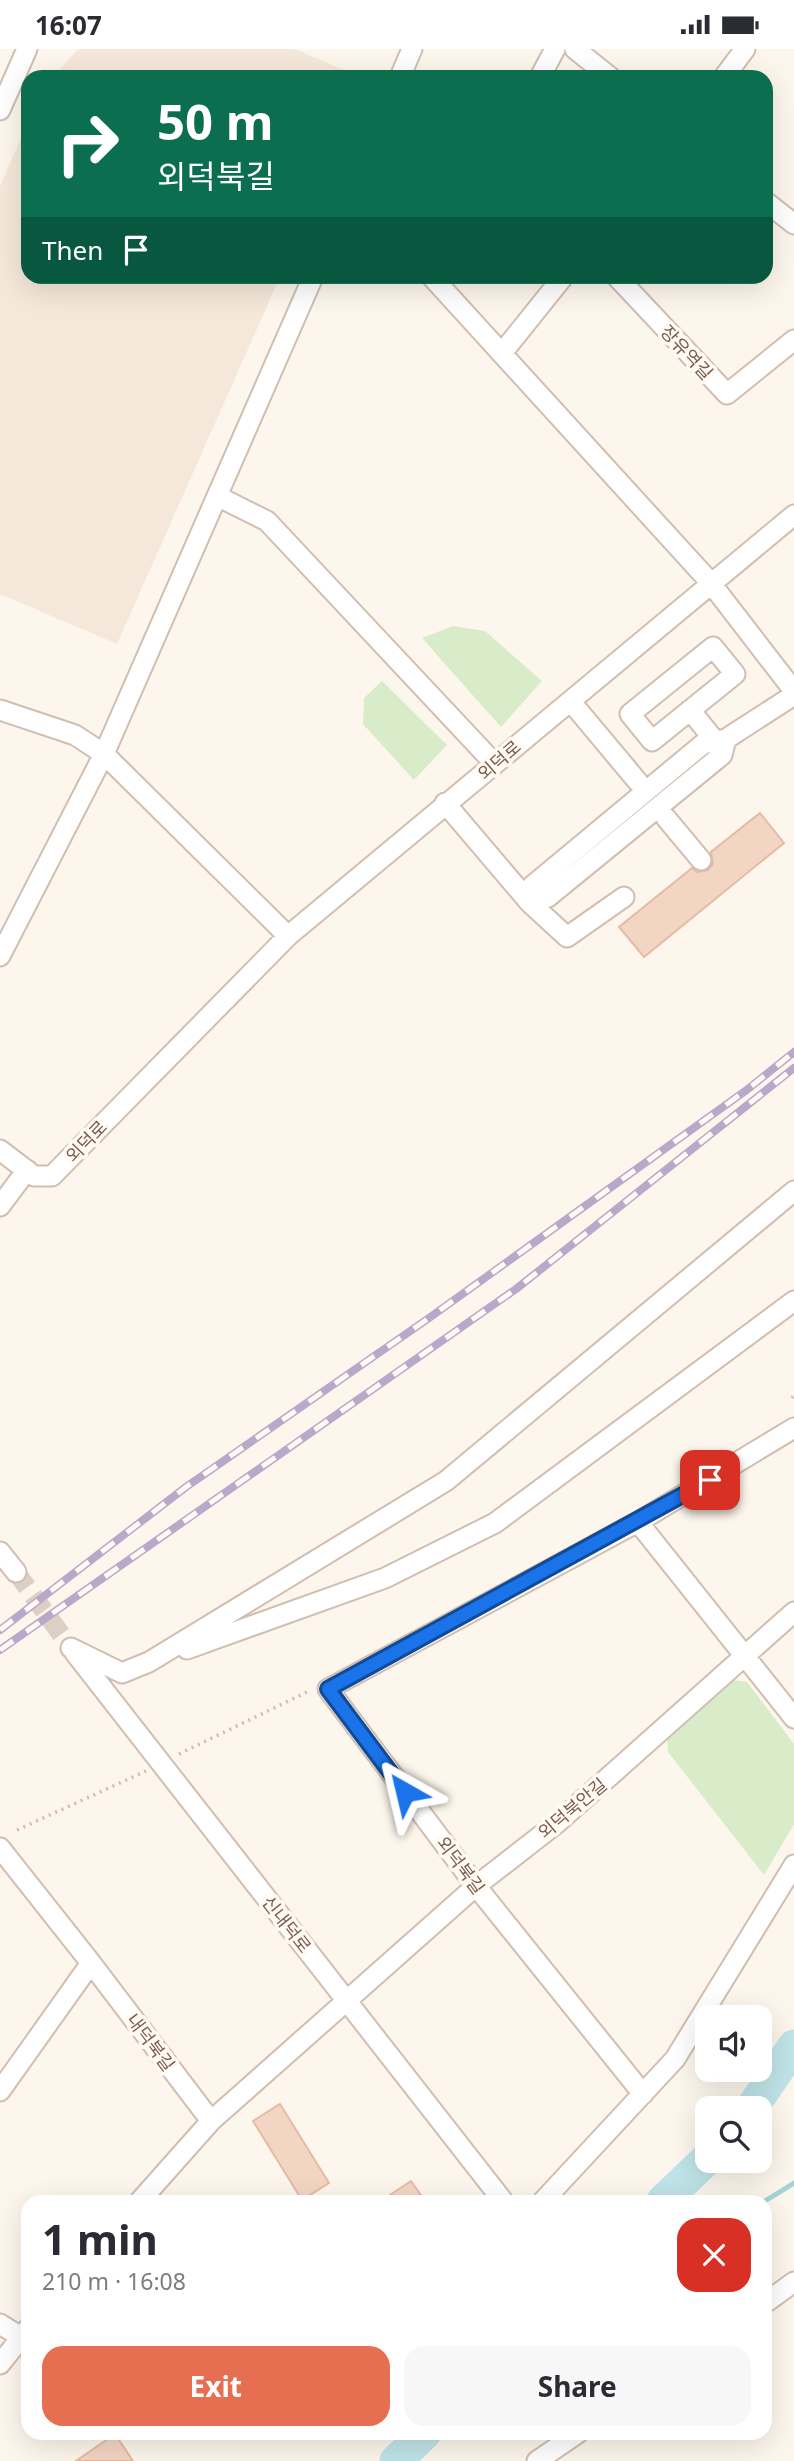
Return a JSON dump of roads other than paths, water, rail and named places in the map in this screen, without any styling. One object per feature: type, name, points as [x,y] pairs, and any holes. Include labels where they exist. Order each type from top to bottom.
[{"type":"street","points":[[0,110],[27,49]]},
{"type":"street","points":[[403,70],[412,49]]},
{"type":"street","points":[[544,70],[555,49]]},
{"type":"street","points":[[575,49],[601,70]]},
{"type":"street","points":[[729,70],[745,49]]},
{"type":"street","points":[[773,208],[794,224]]},
{"type":"street","points":[[0,956],[104,754],[310,284]]},
{"type":"street","points":[[438,284],[710,582],[794,693],[721,740]]},
{"type":"street","points":[[502,353],[557,284]]},
{"type":"street","name":"장유역길","points":[[624,284],[727,394],[794,340]]},
{"type":"street","points":[[216,496],[267,521],[494,763]]},
{"type":"street","name":"외덕로","points":[[27,1170],[34,1176],[52,1176],[288,936],[444,803],[463,792],[710,582],[794,515]]},
{"type":"street","points":[[713,647],[735,674],[690,710],[652,741],[630,714],[713,647]]},
{"type":"street","points":[[577,709],[638,782]]},
{"type":"street","points":[[0,710],[75,735],[104,754],[288,936]]},
{"type":"street","points":[[530,903],[548,897],[722,755],[721,740],[690,710]]},
{"type":"street","points":[[444,803],[530,903],[567,937],[624,897]]},
{"type":"street","points":[[666,818],[701,860]]},
{"type":"street","points":[[0,1150],[27,1170],[0,1206]]},
{"type":"street","points":[[149,1663],[446,1481],[794,1191]]},
{"type":"street","points":[[149,1663],[385,1578],[495,1523],[794,1300]]},
{"type":"street","name":"외덕북길","points":[[643,2094],[476,1886],[328,1689],[638,1522],[794,1428]]},
{"type":"street","points":[[638,1522],[794,1719]]},
{"type":"street","points":[[1,1553],[16,1572]]},
{"type":"street","name":"외덕북안길","points":[[348,2002],[476,1886],[557,1823],[794,1612]]},
{"type":"street","name":"신내덕로","points":[[149,1663],[122,1673],[71,1648],[498,2195]]},
{"type":"street","name":"내덕북길","points":[[0,1848],[211,2121]]},
{"type":"street","points":[[549,2195],[675,2059],[794,1865]]},
{"type":"street","points":[[0,2091],[91,1963]]},
{"type":"street","points":[[145,2195],[211,2121],[348,2002]]},
{"type":"street","points":[[772,2298],[794,2282]]},
{"type":"street","points":[[0,2324],[21,2332]]},
{"type":"street","points":[[0,2364],[21,2338]]},
{"type":"street","points":[[537,2461],[568,2440]]},
{"type":"waterway","points":[[760,2096],[794,2046]]},
{"type":"waterway","points":[[669,2195],[695,2170]]},
{"type":"waterway","points":[[772,2197],[794,2183]]},
{"type":"waterway","points":[[396,2461],[418,2440]]},
{"type":"tunnel","points":[[16,1572],[71,1648]]},
{"type":"railway","points":[[0,1630],[186,1487],[429,1318],[748,1089],[794,1052]]},
{"type":"railway","points":[[0,1650],[516,1289],[794,1068]]}]
